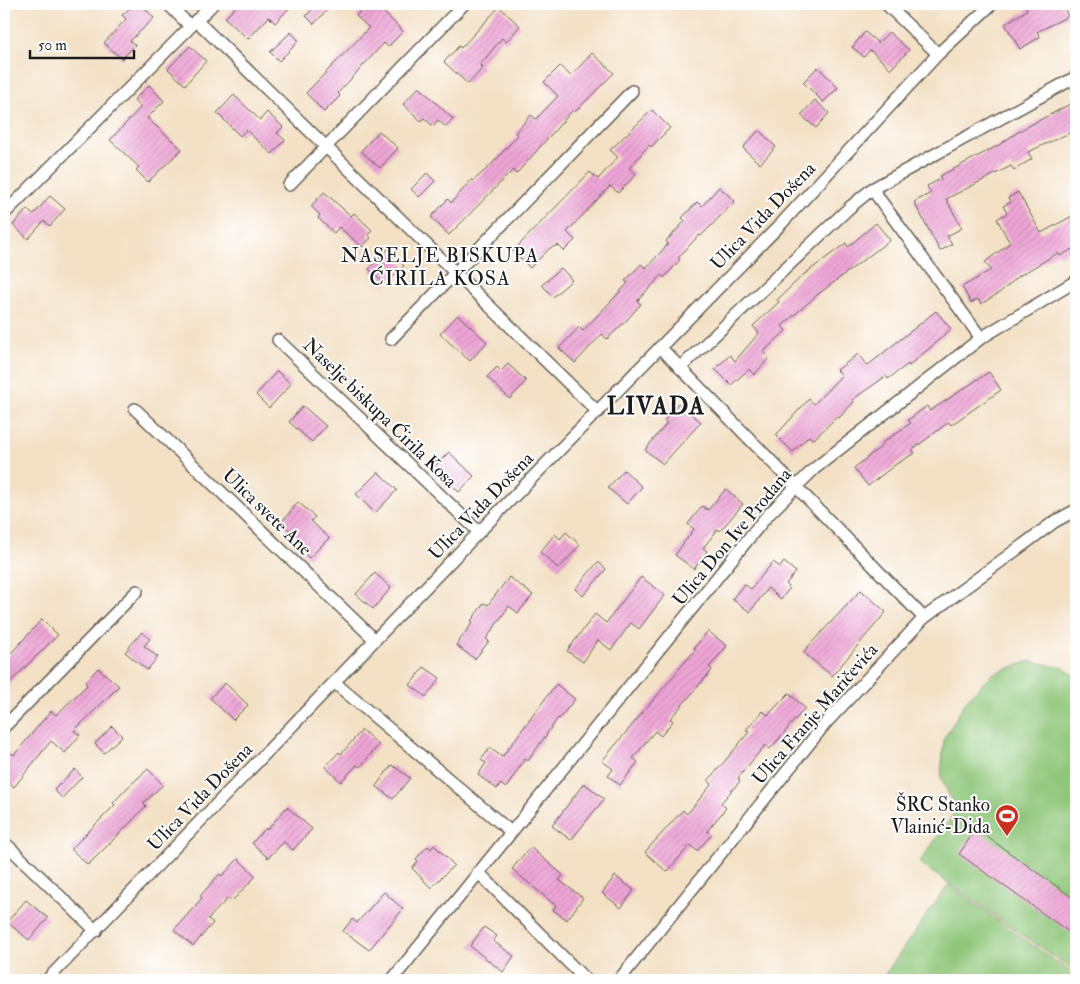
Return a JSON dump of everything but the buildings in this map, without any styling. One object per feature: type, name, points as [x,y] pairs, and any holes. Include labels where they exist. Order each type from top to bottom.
[{"type":"street","points":[[168,4],[193,23],[326,146],[598,412]]},
{"type":"street","points":[[4,214],[213,4]]},
{"type":"street","points":[[289,185],[464,4]]},
{"type":"street","points":[[886,4],[938,54]]},
{"type":"street","name":"Ulica Vida Došena","points":[[47,980],[479,532],[781,224],[938,54],[992,4]]},
{"type":"street","points":[[680,368],[849,208],[872,189],[1076,77]]},
{"type":"street","points":[[391,339],[632,91]]},
{"type":"street","points":[[872,189],[981,338]]},
{"type":"street","name":"Ulica Don Ive Prodana","points":[[392,980],[766,517],[796,485],[981,338],[1076,281]]},
{"type":"street","name":"Naselje biskupa Ćirila Kosa","points":[[278,340],[479,532]]},
{"type":"street","points":[[660,347],[924,618]]},
{"type":"street","name":"Ulica svete Ane","points":[[134,409],[375,640]]},
{"type":"street","name":"Ulica Franje Maričevića","points":[[619,980],[825,724],[924,618],[1054,522],[1076,510]]},
{"type":"street","points":[[4,727],[137,591]]},
{"type":"street","points":[[334,683],[511,832]]},
{"type":"street","points":[[4,842],[96,931]]},
{"type":"street","points":[[478,872],[586,980]]},
{"type":"green space","name":"ŠRC Stanko Vlainić-Dida","points":[[1030,661],[1064,668],[1076,677],[1076,972],[919,863],[956,811],[941,777],[944,739],[965,702],[992,674]]},
{"type":"green space","points":[[948,885],[1076,976],[1076,980],[881,980]]},
{"type":"place","name":"ŠRC Stanko Vlainić-Dida","points":[[1007,837]]},
{"type":"district","name":"NASELJE BISKUPA ĆIRILA KOSA","points":[[440,266]]},
{"type":"district","name":"LIVADA","points":[[656,406]]}]
